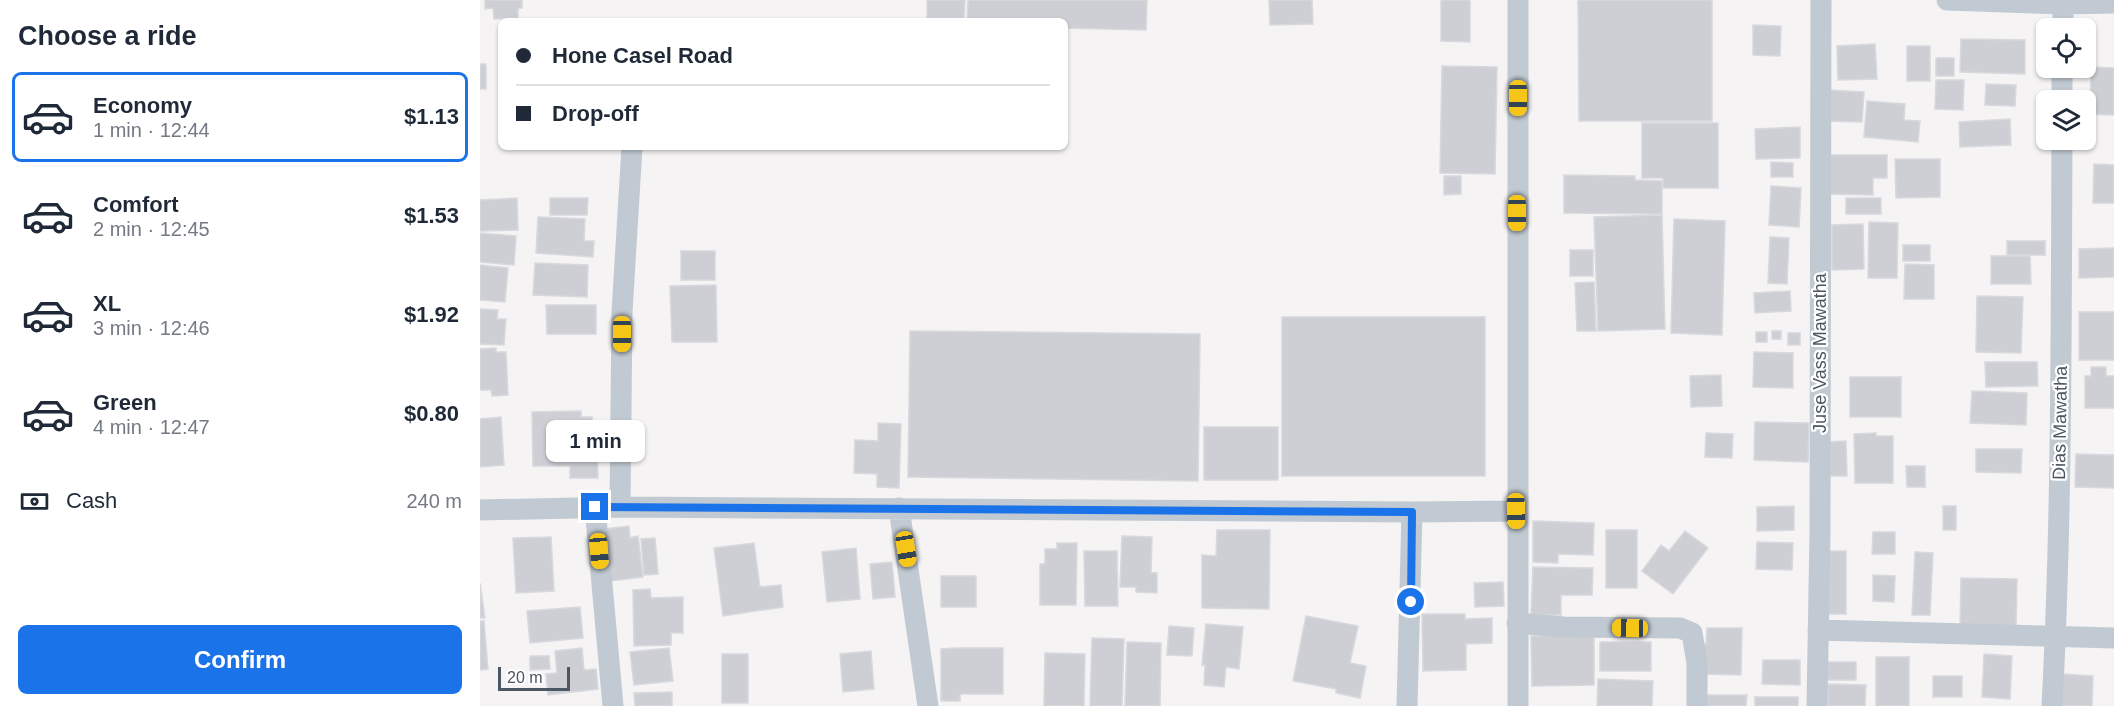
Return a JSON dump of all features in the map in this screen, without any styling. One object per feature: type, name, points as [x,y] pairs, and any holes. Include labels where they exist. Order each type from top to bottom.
[{"type":"street","points":[[1518,0],[1516,511],[1518,706]]},
{"type":"street","name":"Juse Vass Mawatha","points":[[1817,706],[1820,532],[1821,0]]},
{"type":"street","points":[[1947,0],[2114,3]]},
{"type":"street","points":[[2063,2],[2063,18]]},
{"type":"street","points":[[620,507],[622,312],[632,150]]},
{"type":"street","name":"Dias Mawatha","points":[[2052,706],[2056,637],[2062,150]]},
{"type":"street","points":[[595,507],[613,706]]},
{"type":"street","points":[[480,510],[620,507],[1516,511]]},
{"type":"street","points":[[899,508],[928,706]]},
{"type":"street","points":[[1407,706],[1412,512]]},
{"type":"street","points":[[1517,623],[1564,627],[1680,628],[1692,633],[1697,663],[1697,706]]},
{"type":"street","points":[[1818,630],[2114,638]]},
{"type":"building","points":[[485,0],[522,0],[522,8],[518,8],[518,18],[494,19],[493,8],[485,9]]},
{"type":"building","points":[[927,0],[965,0],[964,18],[927,18]]},
{"type":"building","points":[[968,0],[1147,0],[1146,30],[1068,28],[1068,18],[967,18]]},
{"type":"building","points":[[1269,0],[1312,0],[1313,24],[1270,25]]},
{"type":"building","points":[[1441,0],[1470,0],[1470,42],[1441,41]]},
{"type":"building","points":[[1578,0],[1712,0],[1712,121],[1579,121]]},
{"type":"building","points":[[1753,25],[1781,26],[1780,56],[1753,55]]},
{"type":"building","points":[[1961,39],[2025,40],[2025,74],[1960,72]]},
{"type":"building","points":[[1875,44],[1877,79],[1838,80],[1837,46]]},
{"type":"building","points":[[1907,46],[1930,46],[1930,81],[1907,81]]},
{"type":"building","points":[[1936,58],[1954,58],[1954,76],[1936,76]]},
{"type":"building","points":[[480,64],[486,64],[486,89],[480,89]]},
{"type":"building","points":[[1442,66],[1497,67],[1495,174],[1440,173]]},
{"type":"building","points":[[2096,67],[2114,68],[2114,115],[2096,114],[2096,90],[2091,90],[2091,78],[2096,78]]},
{"type":"building","points":[[1936,80],[1964,80],[1963,110],[1935,109]]},
{"type":"building","points":[[1986,84],[2016,85],[2015,106],[1985,105]]},
{"type":"building","points":[[1828,90],[1864,92],[1862,122],[1826,121]]},
{"type":"building","points":[[1867,101],[1905,104],[1904,120],[1920,121],[1918,142],[1864,137]]},
{"type":"building","points":[[2010,119],[2011,145],[1960,147],[1959,122]]},
{"type":"building","points":[[1642,123],[1718,123],[1718,188],[1663,188],[1663,178],[1642,178]]},
{"type":"building","points":[[1800,127],[1800,158],[1756,159],[1755,129]]},
{"type":"building","points":[[1830,155],[1887,155],[1887,178],[1873,178],[1873,195],[1829,194]]},
{"type":"building","points":[[1895,159],[1940,159],[1940,197],[1896,198]]},
{"type":"building","points":[[1771,162],[1793,163],[1793,177],[1771,177]]},
{"type":"building","points":[[2094,164],[2114,165],[2114,203],[2093,203]]},
{"type":"building","points":[[1564,175],[1635,176],[1635,180],[1662,181],[1662,214],[1564,213]]},
{"type":"building","points":[[1444,176],[1461,176],[1461,194],[1444,195]]},
{"type":"building","points":[[1771,186],[1801,188],[1799,227],[1769,225]]},
{"type":"building","points":[[517,198],[518,230],[480,231],[480,200]]},
{"type":"building","points":[[550,198],[588,198],[587,215],[550,215]]},
{"type":"building","points":[[1846,198],[1881,198],[1881,214],[1846,214]]},
{"type":"building","points":[[1662,215],[1665,329],[1598,331],[1594,217]]},
{"type":"building","points":[[538,217],[585,219],[584,241],[594,241],[593,257],[536,253]]},
{"type":"building","points":[[1674,219],[1725,221],[1722,335],[1671,333]]},
{"type":"building","points":[[1869,222],[1898,223],[1897,278],[1868,278]]},
{"type":"building","points":[[1863,224],[1864,269],[1832,270],[1832,225]]},
{"type":"building","points":[[480,233],[516,236],[514,265],[480,262]]},
{"type":"building","points":[[1770,237],[1789,238],[1787,284],[1768,283]]},
{"type":"building","points":[[2007,241],[2045,241],[2045,255],[2007,255]]},
{"type":"building","points":[[1903,245],[1930,245],[1930,261],[1903,261]]},
{"type":"building","points":[[2114,248],[2114,277],[2079,278],[2079,249]]},
{"type":"building","points":[[1570,250],[1593,250],[1593,276],[1570,276]]},
{"type":"building","points":[[681,251],[715,251],[715,280],[681,280]]},
{"type":"building","points":[[1991,256],[2030,256],[2031,284],[1991,284]]},
{"type":"building","points":[[535,263],[588,265],[587,297],[533,295]]},
{"type":"building","points":[[1905,264],[1934,265],[1934,299],[1904,299]]},
{"type":"building","points":[[480,265],[508,268],[505,302],[480,300]]},
{"type":"building","points":[[1594,282],[1596,331],[1577,331],[1575,283]]},
{"type":"building","points":[[716,285],[717,342],[672,342],[670,286]]},
{"type":"building","points":[[1790,291],[1791,311],[1755,313],[1754,293]]},
{"type":"building","points":[[1977,296],[2023,297],[2021,353],[1976,352]]},
{"type":"building","points":[[546,305],[596,305],[596,334],[547,334]]},
{"type":"building","points":[[480,309],[498,310],[497,319],[506,319],[504,345],[480,344]]},
{"type":"building","points":[[2079,312],[2114,312],[2114,360],[2079,360]]},
{"type":"building","points":[[1282,317],[1485,317],[1485,476],[1282,476]]},
{"type":"building","points":[[910,331],[1200,334],[1198,481],[908,477]]},
{"type":"building","points":[[1772,331],[1781,331],[1781,339],[1772,339]]},
{"type":"building","points":[[1756,332],[1767,332],[1767,342],[1756,342]]},
{"type":"building","points":[[1788,333],[1800,333],[1800,345],[1788,345]]},
{"type":"building","points":[[496,348],[496,352],[506,352],[508,395],[492,396],[491,390],[480,390],[480,349]]},
{"type":"building","points":[[1754,352],[1793,353],[1793,388],[1753,387]]},
{"type":"building","points":[[1985,362],[2037,362],[2038,386],[1986,387]]},
{"type":"building","points":[[2091,367],[2106,367],[2106,376],[2114,376],[2114,408],[2085,408],[2085,376],[2091,376]]},
{"type":"building","points":[[1721,375],[1722,406],[1691,407],[1690,376]]},
{"type":"building","points":[[1850,377],[1901,377],[1901,417],[1850,417]]},
{"type":"building","points":[[1972,391],[2027,393],[2026,425],[1970,423]]},
{"type":"building","points":[[581,411],[581,417],[592,417],[593,438],[597,438],[598,478],[570,478],[570,466],[533,466],[532,412]]},
{"type":"building","points":[[501,417],[504,465],[480,467],[480,419]]},
{"type":"building","points":[[1755,422],[1809,423],[1808,462],[1754,460]]},
{"type":"building","points":[[878,423],[901,424],[899,488],[877,487],[877,474],[854,473],[855,440],[878,441]]},
{"type":"building","points":[[1204,427],[1278,427],[1278,480],[1204,480]]},
{"type":"building","points":[[1706,433],[1733,434],[1732,458],[1705,457]]},
{"type":"building","points":[[1876,433],[1876,436],[1893,436],[1893,483],[1855,483],[1854,434]]},
{"type":"building","points":[[1846,441],[1847,476],[1828,476],[1828,442]]},
{"type":"building","points":[[1976,449],[2022,449],[2021,473],[1976,472]]},
{"type":"building","points":[[2076,454],[2114,455],[2114,488],[2075,487]]},
{"type":"building","points":[[1906,466],[1925,466],[1925,487],[1907,487]]},
{"type":"building","points":[[1794,506],[1794,530],[1757,531],[1757,507]]},
{"type":"building","points":[[1943,506],[1956,506],[1956,530],[1943,530]]},
{"type":"building","points":[[1533,521],[1594,523],[1593,555],[1558,554],[1558,563],[1533,562]]},
{"type":"building","points":[[629,526],[630,538],[638,536],[643,577],[611,581],[606,529]]},
{"type":"building","points":[[1217,530],[1270,530],[1269,609],[1202,608],[1202,555],[1216,556]]},
{"type":"building","points":[[1606,530],[1637,530],[1637,588],[1606,588]]},
{"type":"building","points":[[1685,531],[1708,548],[1673,594],[1642,571],[1661,545],[1669,551]]},
{"type":"building","points":[[1873,532],[1895,532],[1895,554],[1872,554]]},
{"type":"building","points":[[1122,536],[1152,537],[1151,573],[1157,573],[1157,593],[1136,592],[1136,587],[1120,587]]},
{"type":"building","points":[[551,537],[554,591],[516,593],[513,538]]},
{"type":"building","points":[[655,538],[658,574],[644,575],[641,539]]},
{"type":"building","points":[[1757,542],[1793,543],[1792,570],[1756,569]]},
{"type":"building","points":[[754,543],[760,587],[781,585],[783,607],[723,616],[714,548]]},
{"type":"building","points":[[1057,543],[1077,543],[1076,605],[1040,605],[1040,564],[1045,564],[1045,549],[1057,549]]},
{"type":"building","points":[[856,548],[860,599],[827,602],[822,552]]},
{"type":"building","points":[[1084,551],[1117,551],[1118,606],[1085,606]]},
{"type":"building","points":[[1824,551],[1846,551],[1846,614],[1824,614]]},
{"type":"building","points":[[1915,552],[1933,553],[1930,615],[1912,615]]},
{"type":"building","points":[[892,562],[895,597],[873,599],[870,564]]},
{"type":"building","points":[[1533,567],[1593,568],[1592,595],[1561,595],[1561,615],[1531,615]]},
{"type":"building","points":[[1873,575],[1895,576],[1894,602],[1873,601]]},
{"type":"building","points":[[941,576],[976,576],[976,607],[941,607]]},
{"type":"building","points":[[1961,578],[2017,579],[2016,627],[1960,626]]},
{"type":"building","points":[[1503,582],[1504,606],[1475,607],[1474,583]]},
{"type":"building","points":[[480,583],[485,618],[480,618]]},
{"type":"building","points":[[650,589],[651,598],[683,597],[683,633],[671,633],[671,645],[634,646],[633,590]]},
{"type":"building","points":[[580,607],[583,638],[530,643],[527,611]]},
{"type":"building","points":[[1422,614],[1465,614],[1465,619],[1492,618],[1492,643],[1466,644],[1466,670],[1423,671]]},
{"type":"building","points":[[1306,616],[1358,626],[1350,663],[1366,666],[1360,698],[1336,693],[1336,689],[1293,681]]},
{"type":"building","points":[[480,621],[484,621],[488,669],[480,670]]},
{"type":"building","points":[[1206,624],[1243,627],[1239,669],[1226,667],[1224,687],[1204,685],[1205,665],[1202,665]]},
{"type":"building","points":[[1169,626],[1194,628],[1192,656],[1167,655]]},
{"type":"building","points":[[1707,628],[1742,628],[1741,675],[1704,674],[1701,644],[1706,644]]},
{"type":"building","points":[[1594,635],[1594,685],[1532,686],[1531,636]]},
{"type":"building","points":[[1092,638],[1124,639],[1122,706],[1090,706]]},
{"type":"building","points":[[1127,642],[1161,643],[1160,706],[1125,706]]},
{"type":"building","points":[[1600,642],[1651,642],[1651,671],[1600,671]]},
{"type":"building","points":[[582,648],[584,670],[596,669],[598,689],[548,695],[546,674],[557,673],[555,651]]},
{"type":"building","points":[[669,648],[673,681],[634,685],[630,652]]},
{"type":"building","points":[[1003,648],[1003,694],[960,694],[960,701],[941,701],[941,649]]},
{"type":"building","points":[[871,651],[874,689],[843,692],[840,654]]},
{"type":"building","points":[[1045,653],[1085,654],[1084,706],[1044,706]]},
{"type":"building","points":[[722,654],[748,654],[748,703],[722,703]]},
{"type":"building","points":[[1984,654],[2012,656],[2010,699],[1982,697]]},
{"type":"building","points":[[530,656],[549,656],[550,669],[530,670]]},
{"type":"building","points":[[1876,657],[1909,657],[1909,706],[1876,706]]},
{"type":"building","points":[[1763,660],[1800,660],[1800,685],[1762,684]]},
{"type":"building","points":[[1822,662],[1856,662],[1856,680],[1822,680]]},
{"type":"building","points":[[2061,674],[2093,676],[2092,706],[2059,706]]},
{"type":"building","points":[[1933,676],[1962,676],[1962,697],[1933,697]]},
{"type":"building","points":[[1598,679],[1653,681],[1652,706],[1597,706]]},
{"type":"building","points":[[1828,684],[1866,685],[1865,706],[1828,706]]},
{"type":"building","points":[[672,692],[672,706],[635,706],[634,693]]},
{"type":"building","points":[[1703,695],[1747,695],[1746,706],[1703,706]]},
{"type":"building","points":[[1755,697],[1798,697],[1798,706],[1755,706]]},
{"type":"route","points":[[595,507],[1412,512],[1411,602]]}]
